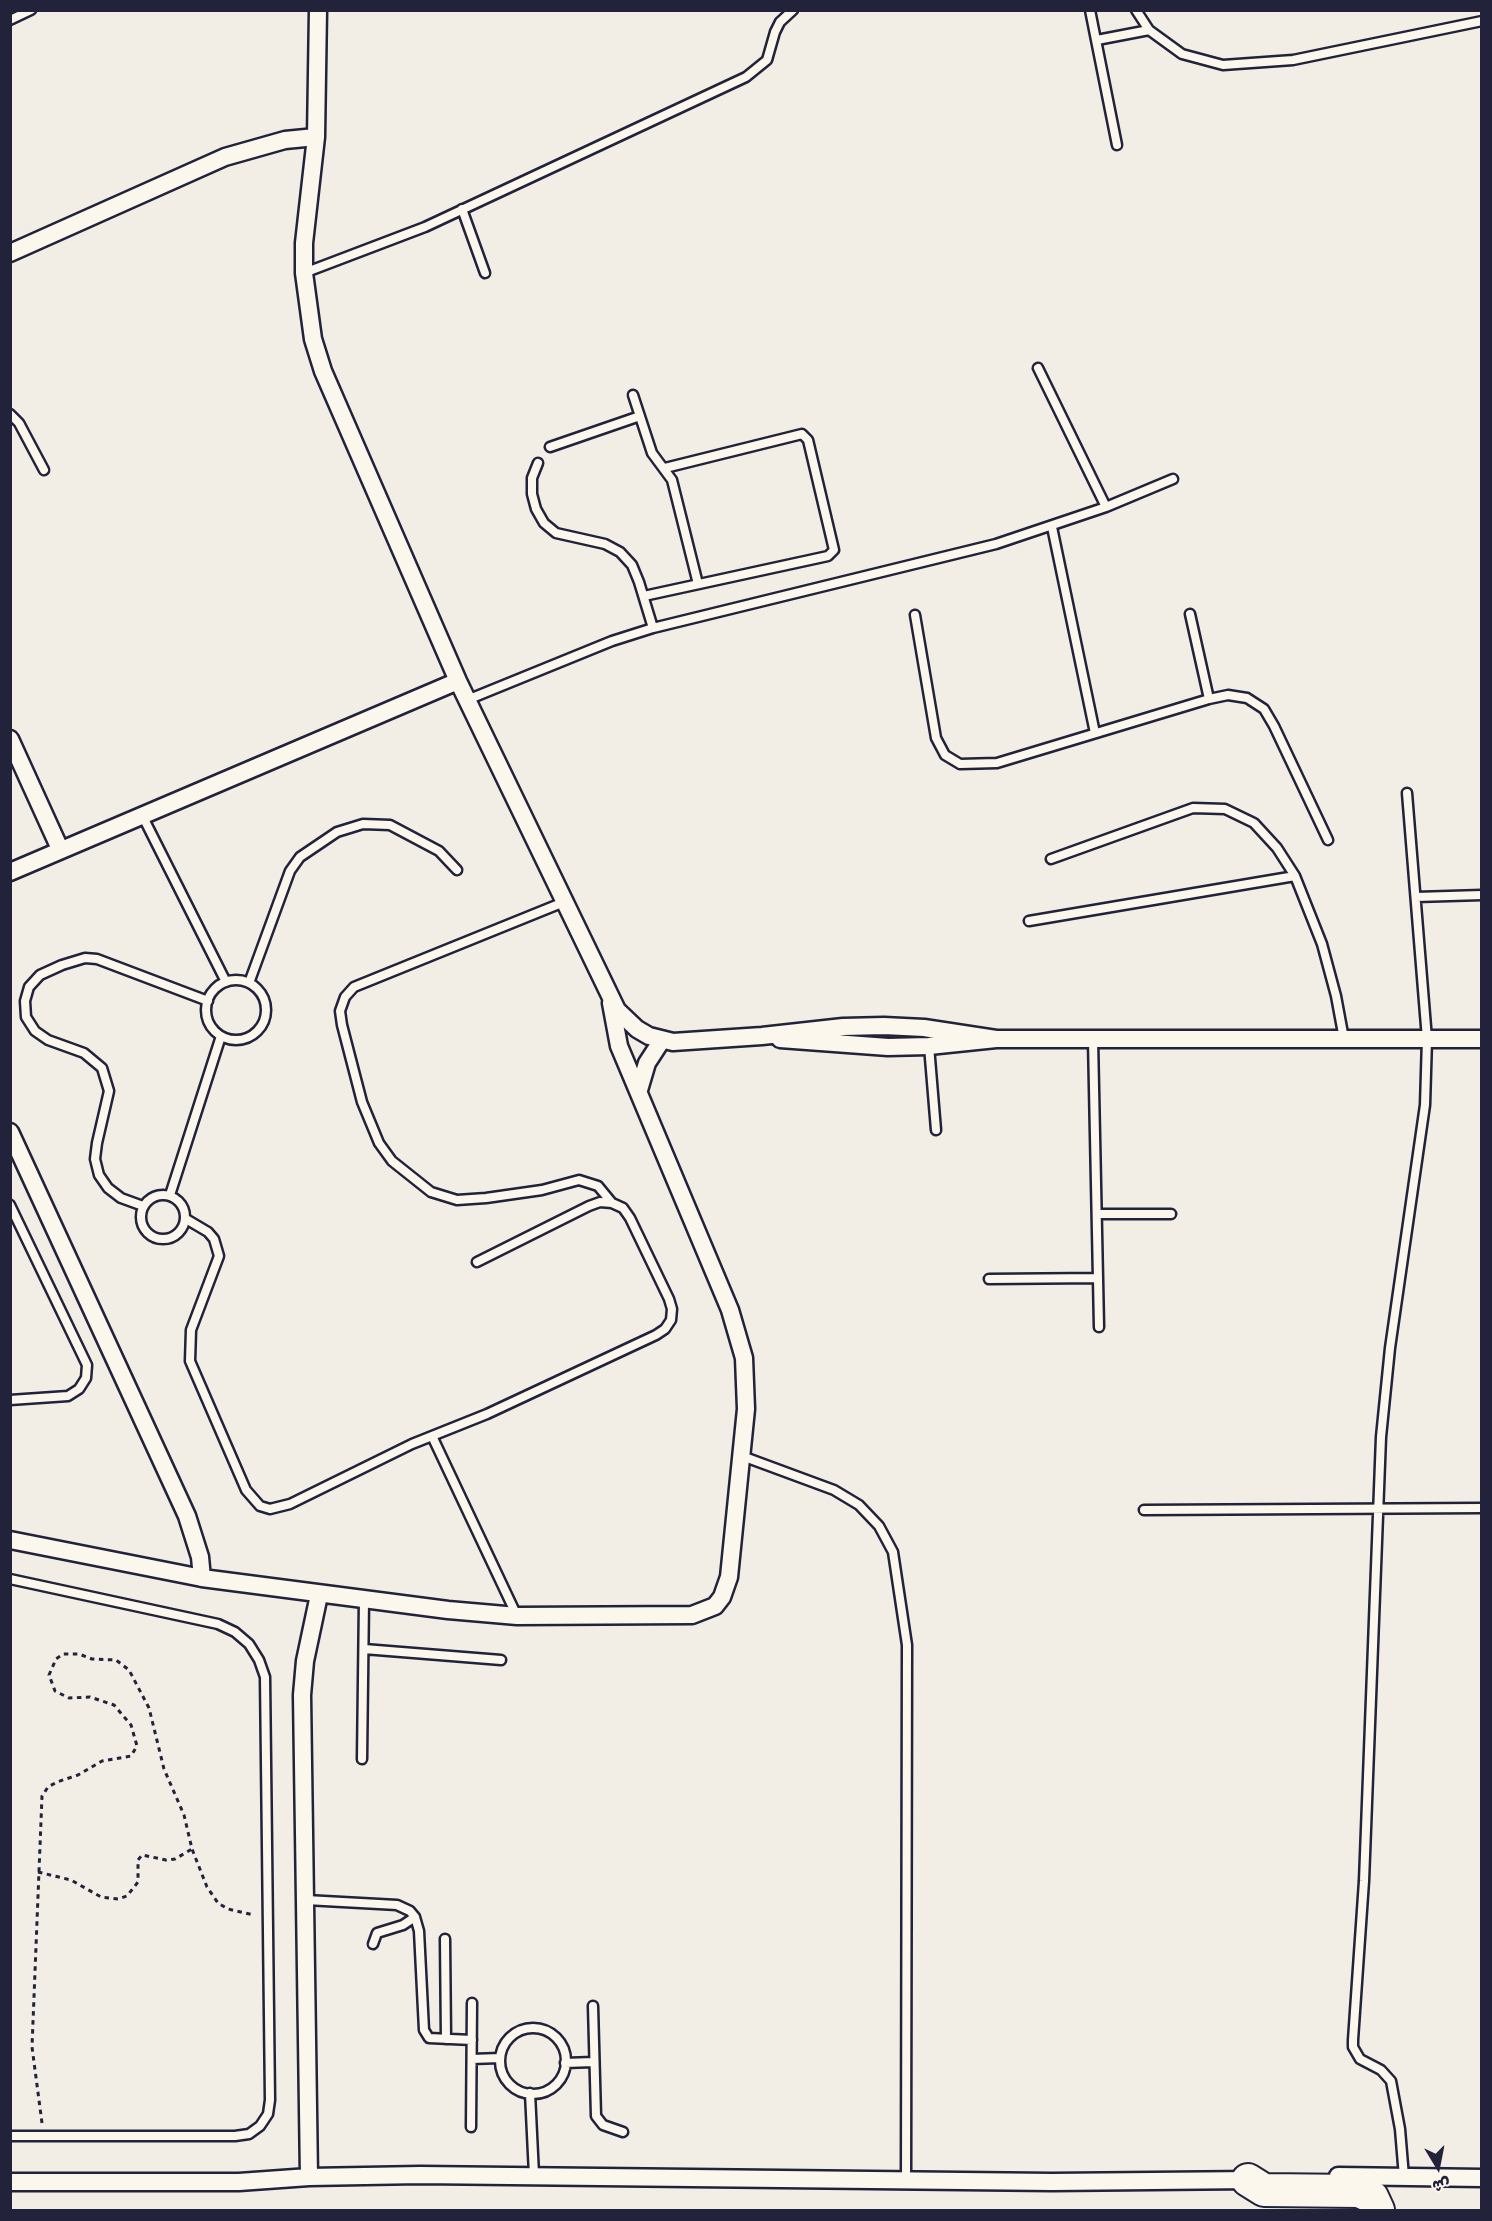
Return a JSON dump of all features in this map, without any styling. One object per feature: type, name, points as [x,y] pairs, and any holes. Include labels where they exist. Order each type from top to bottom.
[{"type":"highway","points":[[1248,2180],[1264,2190],[1359,2191],[1372,2197],[1378,2211]]},
{"type":"street","points":[[318,10],[316,137],[304,243],[304,273],[313,339],[323,371],[458,681],[611,998],[626,1020],[637,1029],[662,1040],[684,1042],[822,1029],[884,1026],[924,1028],[996,1039]]},
{"type":"street","points":[[10,253],[225,157],[285,140],[316,137]]},
{"type":"street","points":[[10,872],[458,681]]},
{"type":"street","points":[[10,738],[60,849]]},
{"type":"street","points":[[10,1540],[202,1578],[320,1595],[517,1616],[692,1615],[715,1606],[722,1598],[729,1577],[747,1384],[738,1334],[619,1046],[611,998]]},
{"type":"street","points":[[762,1036],[845,1046],[929,1046],[996,1039],[1482,1039]]},
{"type":"street","points":[[639,1090],[647,1063],[662,1040]]},
{"type":"street","points":[[10,1132],[187,1516],[200,1557],[202,1578]]},
{"type":"street","points":[[309,2177],[302,1695],[306,1650],[320,1595]]},
{"type":"street","points":[[10,2182],[239,2182],[309,2177],[534,2175],[906,2180],[1248,2180],[1364,2175],[1482,2178]]},
{"type":"lane","points":[[10,20],[31,10]]},
{"type":"lane","points":[[304,273],[425,227],[757,70],[767,60],[780,22],[793,10]]},
{"type":"lane","points":[[1090,10],[1117,146]]},
{"type":"lane","points":[[1136,10],[1149,30],[1182,54],[1222,65],[1256,65],[1293,60],[1482,21]]},
{"type":"lane","points":[[1097,40],[1149,30]]},
{"type":"lane","points":[[462,209],[485,273]]},
{"type":"lane","points":[[1038,368],[1106,507]]},
{"type":"lane","points":[[633,394],[652,453],[665,468],[674,486],[698,584]]},
{"type":"lane","points":[[10,414],[19,423],[44,470]]},
{"type":"lane","points":[[550,447],[640,416]]},
{"type":"lane","points":[[644,596],[832,554],[833,547],[806,436],[797,434],[665,468]]},
{"type":"lane","points":[[538,463],[532,478],[532,494],[536,509],[544,523],[556,533],[604,544],[620,552],[632,565],[653,628]]},
{"type":"lane","points":[[467,700],[612,641],[653,628],[936,560],[1052,527],[1173,479]]},
{"type":"lane","points":[[1052,527],[1095,733]]},
{"type":"lane","points":[[1190,614],[1209,699]]},
{"type":"lane","points":[[915,615],[936,738],[945,755],[960,764],[997,763],[1209,699],[1228,695],[1247,698],[1264,709],[1328,840]]},
{"type":"lane","points":[[1404,2177],[1400,2129],[1391,2081],[1381,2070],[1360,2059],[1353,2047],[1364,1881],[1377,1509],[1390,1348],[1425,1105],[1427,1039],[1407,793]]},
{"type":"lane","points":[[1051,859],[1192,808],[1225,809],[1254,823],[1277,848],[1295,876],[1322,944],[1336,996],[1344,1039]]},
{"type":"lane","points":[[142,815],[226,982]]},
{"type":"lane","points":[[249,983],[290,871],[300,857],[337,832],[363,824],[390,825],[439,851],[457,870]]},
{"type":"lane","points":[[1029,921],[1295,876]]},
{"type":"lane","points":[[1416,897],[1482,895]]},
{"type":"lane","points":[[564,902],[354,987],[345,997],[340,1011],[342,1025],[362,1102],[379,1143],[392,1161],[431,1192],[457,1200],[486,1198],[523,1193],[579,1180],[598,1186],[612,1203]]},
{"type":"lane","points":[[143,1206],[121,1198],[108,1188],[99,1175],[95,1159],[109,1091],[102,1068],[84,1053],[48,1040],[35,1031],[26,1017],[25,1001],[29,987],[40,975],[62,964],[85,958],[98,958],[208,1001]]},
{"type":"lane","points":[[238,980],[249,983],[263,998],[266,1018],[259,1030],[248,1038],[234,1040],[221,1036],[211,1027],[206,1014],[208,1001],[215,989],[226,982],[238,980]]},
{"type":"lane","points":[[170,1195],[221,1036]]},
{"type":"lane","points":[[1093,1040],[1099,1327]]},
{"type":"lane","points":[[929,1046],[936,1130]]},
{"type":"lane","points":[[186,1219],[177,1234],[160,1239],[145,1231],[141,1223],[143,1206],[150,1198],[159,1194],[170,1195],[179,1200],[186,1219],[208,1232],[214,1239],[219,1256],[191,1330],[190,1361],[195,1378],[251,1499],[260,1506],[280,1508],[432,1436],[487,1414],[665,1329],[671,1320],[672,1309],[669,1299],[630,1218],[623,1208],[612,1203],[600,1202],[589,1206],[477,1262]]},
{"type":"lane","points":[[10,1400],[68,1396],[80,1389],[86,1378],[87,1365],[12,1211]]},
{"type":"lane","points":[[1097,1214],[1171,1214]]},
{"type":"lane","points":[[989,1279],[1098,1278]]},
{"type":"lane","points":[[432,1436],[517,1616]]},
{"type":"lane","points":[[742,1456],[834,1490],[859,1505],[879,1526],[895,1562],[907,1645],[906,2180]]},
{"type":"lane","points":[[1144,1510],[1482,1508]]},
{"type":"lane","points":[[10,1579],[209,1622],[235,1632],[249,1644],[259,1660],[265,1677],[270,2100],[268,2114],[261,2126],[249,2134],[235,2136],[10,2136]]},
{"type":"lane","points":[[362,1759],[364,1600]]},
{"type":"lane","points":[[364,1649],[501,1660]]},
{"type":"lane","points":[[306,1900],[404,1907],[415,1917],[419,1931],[424,2030],[429,2038],[472,2040]]},
{"type":"lane","points":[[373,1944],[377,1933],[403,1925],[415,1917]]},
{"type":"lane","points":[[445,1939],[446,2039]]},
{"type":"lane","points":[[471,2127],[472,2003]]},
{"type":"lane","points":[[592,2006],[596,2116],[603,2125],[623,2132]]},
{"type":"lane","points":[[535,2028],[545,2030],[561,2043],[565,2063],[563,2073],[550,2088],[530,2093],[511,2085],[505,2078],[500,2058],[508,2039],[525,2029],[535,2028]]},
{"type":"lane","points":[[472,2059],[500,2058]]},
{"type":"lane","points":[[565,2063],[593,2062]]},
{"type":"lane","points":[[530,2093],[534,2175]]},
{"type":"path","points":[[44,2136],[32,2047],[42,1796],[48,1787],[78,1775],[102,1761],[131,1756],[137,1746],[131,1725],[114,1705],[90,1697],[69,1698],[55,1691],[50,1684],[51,1666],[63,1654],[71,1653],[92,1659],[116,1660],[134,1675],[153,1719],[161,1759],[184,1815],[192,1849],[207,1887],[218,1903],[239,1913],[267,1917]]},
{"type":"path","points":[[38,1872],[71,1880],[100,1897],[118,1899],[127,1896],[138,1882],[138,1860],[142,1855],[166,1860],[175,1859],[192,1849]]}]
